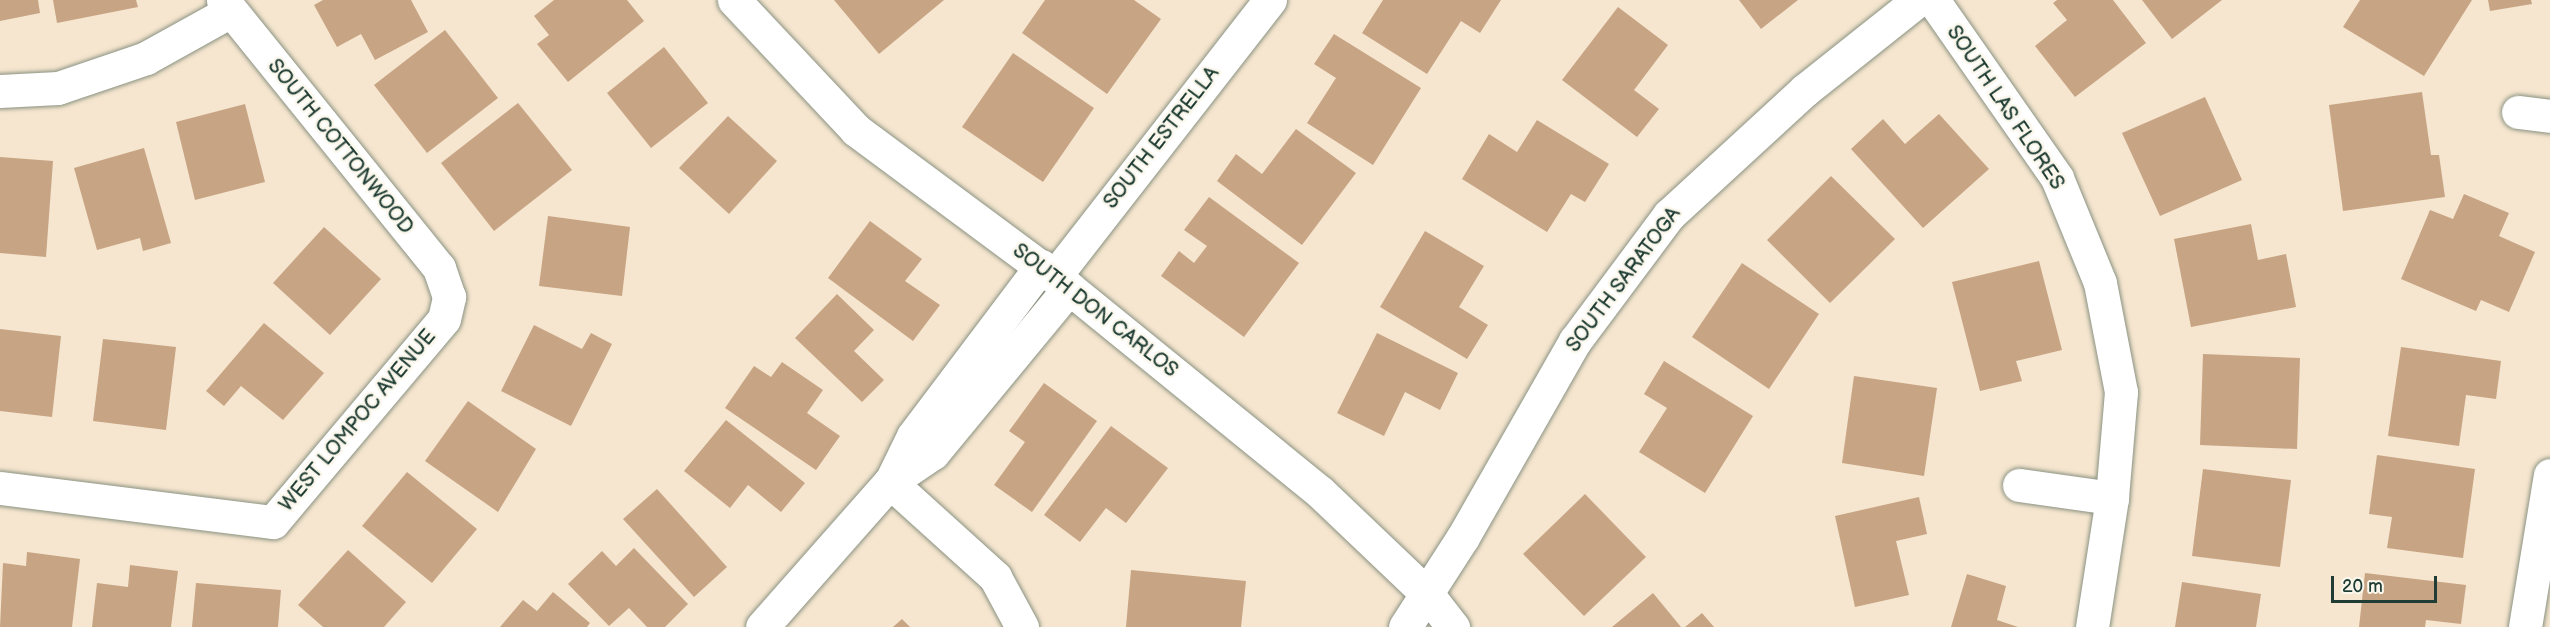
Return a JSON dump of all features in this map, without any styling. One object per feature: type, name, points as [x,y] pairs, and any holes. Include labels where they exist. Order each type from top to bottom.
[{"type":"street","name":"SOUTH DON CARLOS","points":[[734,0],[856,130],[1055,277],[1320,492],[1428,595],[1453,627]]},
{"type":"street","name":"SOUTH ESTRELLA","points":[[762,627],[890,482],[933,453],[1055,277],[1270,0]]},
{"type":"street","name":"SOUTH SARATOGA","points":[[1405,627],[1428,595],[1575,341],[1669,215],[1804,90],[1918,0]]},
{"type":"street","name":"SOUTH LAS FLORES","points":[[1933,0],[2057,178],[2100,283],[2121,392],[2112,498],[2092,627]]},
{"type":"street","points":[[0,91],[58,87],[146,58],[226,6]]},
{"type":"street","name":"SOUTH COTTONWOOD","points":[[226,6],[439,268],[449,297]]},
{"type":"street","name":"WEST LOMPOC AVENUE","points":[[0,488],[273,522],[444,319],[449,297]]},
{"type":"street","points":[[2525,627],[2550,475]]},
{"type":"street","points":[[890,482],[995,577],[1022,627]]},
{"type":"street","points":[[2019,485],[2112,498]]},
{"type":"building","points":[[0,0],[38,0],[40,13],[0,21]]},
{"type":"building","points":[[53,0],[136,0],[138,7],[57,23]]},
{"type":"building","points":[[323,0],[411,0],[428,32],[375,60],[361,34],[337,47],[314,5]]},
{"type":"building","points":[[554,0],[627,0],[644,21],[568,82],[537,44],[549,35],[534,16]]},
{"type":"building","points":[[834,0],[944,0],[879,54]]},
{"type":"building","points":[[1045,0],[1134,0],[1161,19],[1107,94],[1022,33]]},
{"type":"building","points":[[1383,0],[1501,0],[1480,33],[1461,21],[1427,74],[1362,33]]},
{"type":"building","points":[[1739,0],[1798,0],[1761,29]]},
{"type":"building","points":[[2057,0],[2113,0],[2146,43],[2075,97],[2035,46],[2067,20],[2053,3]]},
{"type":"building","points":[[2142,0],[2222,0],[2172,39]]},
{"type":"building","points":[[2360,0],[2472,0],[2424,76],[2343,27]]},
{"type":"building","points":[[2488,0],[2531,0],[2532,4],[2490,11]]},
{"type":"building","points":[[1618,7],[1668,45],[1634,90],[1659,109],[1637,137],[1562,80]]},
{"type":"building","points":[[445,30],[498,98],[427,153],[374,85]]},
{"type":"building","points":[[1334,34],[1421,88],[1373,165],[1307,123],[1336,78],[1314,64]]},
{"type":"building","points":[[664,47],[708,103],[651,148],[607,93]]},
{"type":"building","points":[[1013,53],[1094,108],[1043,182],[962,127]]},
{"type":"building","points":[[2422,92],[2431,155],[2439,155],[2445,197],[2343,211],[2329,105]]},
{"type":"building","points":[[2205,97],[2242,180],[2160,216],[2122,133]]},
{"type":"building","points":[[518,103],[572,170],[494,231],[441,163]]},
{"type":"building","points":[[245,104],[265,182],[195,200],[176,122]]},
{"type":"building","points":[[1939,114],[1989,169],[1923,228],[1851,149],[1883,119],[1905,144]]},
{"type":"building","points":[[728,116],[777,161],[729,214],[679,168]]},
{"type":"building","points":[[1537,120],[1609,164],[1585,202],[1571,194],[1547,232],[1462,179],[1489,134],[1517,152]]},
{"type":"building","points":[[1296,129],[1356,173],[1302,245],[1217,181],[1236,154],[1262,174]]},
{"type":"building","points":[[144,148],[171,243],[143,251],[140,238],[97,250],[74,168]]},
{"type":"building","points":[[0,157],[53,161],[46,257],[0,253]]},
{"type":"building","points":[[1831,176],[1895,239],[1830,303],[1767,240]]},
{"type":"building","points":[[2464,194],[2509,213],[2499,236],[2535,252],[2509,312],[2481,300],[2476,311],[2401,279],[2430,210],[2453,219]]},
{"type":"building","points":[[1209,197],[1299,263],[1244,337],[1161,276],[1179,251],[1194,263],[1207,246],[1184,230]]},
{"type":"building","points":[[548,216],[630,227],[622,296],[539,286]]},
{"type":"building","points":[[870,221],[922,259],[905,281],[940,305],[913,341],[828,278]]},
{"type":"building","points":[[2251,224],[2258,260],[2286,254],[2296,307],[2191,327],[2174,239]]},
{"type":"building","points":[[324,227],[381,279],[330,335],[273,283]]},
{"type":"building","points":[[1425,231],[1484,266],[1459,307],[1488,325],[1467,359],[1380,307]]},
{"type":"building","points":[[2039,261],[2062,350],[2016,361],[2022,381],[1980,391],[1952,282]]},
{"type":"building","points":[[1742,263],[1819,314],[1769,389],[1692,337]]},
{"type":"building","points":[[837,294],[874,330],[854,351],[884,380],[862,402],[795,338]]},
{"type":"building","points":[[264,323],[324,373],[283,420],[241,386],[224,406],[206,391]]},
{"type":"building","points":[[534,325],[582,349],[591,333],[612,344],[571,426],[501,391]]},
{"type":"building","points":[[0,329],[61,336],[52,417],[0,411]]},
{"type":"building","points":[[1377,333],[1458,373],[1440,410],[1405,392],[1384,436],[1337,413]]},
{"type":"building","points":[[103,339],[176,347],[166,430],[93,421]]},
{"type":"building","points":[[2401,347],[2501,361],[2496,399],[2466,395],[2459,446],[2388,436]]},
{"type":"building","points":[[2203,354],[2300,358],[2297,449],[2200,445]]},
{"type":"building","points":[[1664,361],[1753,416],[1705,493],[1639,452],[1667,408],[1644,394]]},
{"type":"building","points":[[782,362],[823,390],[807,413],[840,436],[816,470],[725,408],[754,366],[771,377]]},
{"type":"building","points":[[1854,376],[1937,388],[1924,476],[1842,463]]},
{"type":"building","points":[[1044,383],[1097,421],[1032,512],[994,485],[1025,442],[1009,431]]},
{"type":"building","points":[[468,401],[536,449],[498,512],[425,461]]},
{"type":"building","points":[[726,420],[805,483],[781,512],[748,485],[730,508],[684,471]]},
{"type":"building","points":[[1111,426],[1168,468],[1126,523],[1106,508],[1080,542],[1044,515]]},
{"type":"building","points":[[2377,455],[2475,469],[2463,558],[2387,548],[2392,517],[2369,514]]},
{"type":"building","points":[[2203,469],[2291,480],[2280,567],[2192,556]]},
{"type":"building","points":[[407,472],[477,529],[432,583],[362,526]]},
{"type":"building","points":[[657,489],[727,567],[694,597],[623,519]]},
{"type":"building","points":[[1585,494],[1646,557],[1584,616],[1523,554]]},
{"type":"building","points":[[1919,497],[1927,534],[1896,541],[1909,595],[1855,607],[1835,516]]},
{"type":"building","points":[[634,548],[688,604],[665,627],[647,627],[629,608],[609,626],[568,584],[602,551],[616,566]]},
{"type":"building","points":[[348,550],[406,602],[384,627],[323,627],[298,605]]},
{"type":"building","points":[[27,552],[80,559],[72,627],[0,627],[3,563],[26,566]]},
{"type":"building","points":[[130,565],[178,571],[171,627],[92,627],[97,583],[128,587]]},
{"type":"building","points":[[1131,570],[1246,581],[1241,627],[1126,627]]},
{"type":"building","points":[[2365,573],[2466,585],[2461,624],[2426,620],[2425,627],[2359,627]]},
{"type":"building","points":[[1967,574],[2006,586],[1997,620],[2018,627],[1951,627]]},
{"type":"building","points":[[2182,582],[2261,594],[2256,627],[2175,627]]},
{"type":"building","points":[[196,583],[281,590],[278,627],[192,627]]},
{"type":"building","points":[[553,592],[590,623],[587,627],[500,627],[523,600],[537,611]]},
{"type":"building","points":[[1653,593],[1681,627],[1612,627]]},
{"type":"building","points":[[1702,613],[1714,627],[1685,627]]},
{"type":"building","points":[[902,619],[910,627],[893,627]]}]
